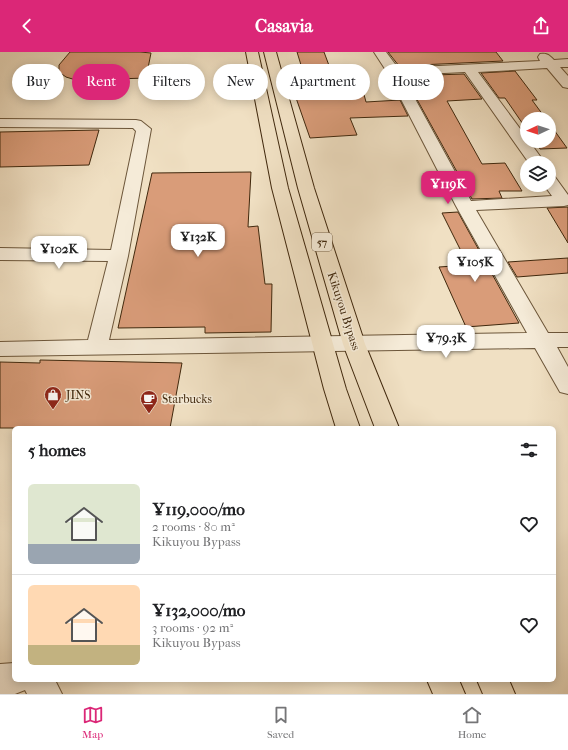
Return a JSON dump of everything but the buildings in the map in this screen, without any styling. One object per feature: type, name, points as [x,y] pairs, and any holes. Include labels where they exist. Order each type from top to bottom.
[{"type":"highway","name":"57","points":[[252,52],[280,188],[322,344],[347,426]]},
{"type":"highway","name":"Kikuyou Bypass","points":[[270,52],[306,188],[354,344],[386,426]]},
{"type":"highway","points":[[444,682],[449,694]]},
{"type":"highway","points":[[494,682],[499,694]]},
{"type":"street","points":[[380,52],[388,64]]},
{"type":"street","points":[[540,52],[568,84]]},
{"type":"street","points":[[444,69],[568,63]]},
{"type":"street","points":[[469,68],[532,156]]},
{"type":"street","points":[[409,100],[465,206],[568,386]]},
{"type":"street","points":[[0,123],[136,124],[144,129],[119,256],[97,347]]},
{"type":"street","points":[[556,189],[566,201]]},
{"type":"street","points":[[465,206],[566,201]]},
{"type":"street","points":[[0,254],[119,256]]},
{"type":"street","points":[[0,349],[568,340]]},
{"type":"street","points":[[0,680],[12,679]]},
{"type":"street","points":[[37,682],[46,694]]},
{"type":"place","name":"JINS","points":[[53,410]]},
{"type":"place","name":"Starbucks","points":[[149,414]]}]
